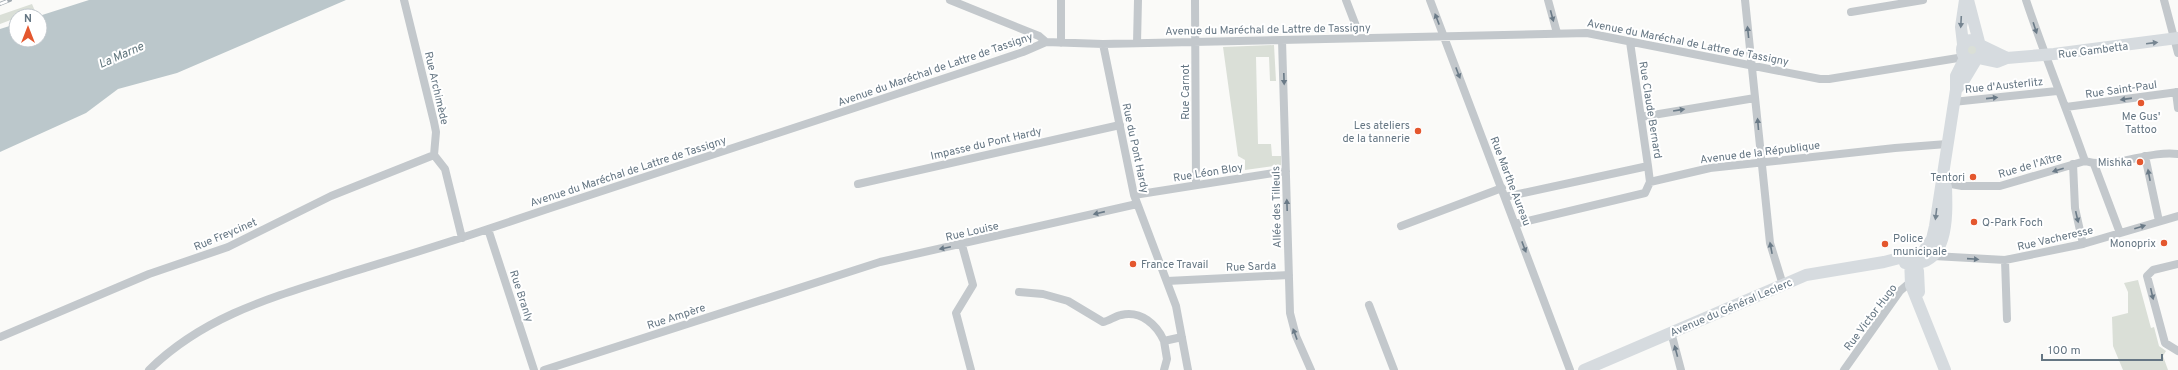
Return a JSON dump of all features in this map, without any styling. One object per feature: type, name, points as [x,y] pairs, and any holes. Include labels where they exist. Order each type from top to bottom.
[{"type":"main road","points":[[1966,0],[1961,27],[1964,44],[1962,52],[1971,58]]},
{"type":"main road","points":[[1910,260],[1923,252],[1932,239],[1956,90],[1956,76],[1971,58],[1982,52],[1966,0]]},
{"type":"main road","points":[[1964,44],[1970,39],[2007,58]]},
{"type":"main road","name":"Rue Gambetta","points":[[1971,58],[1997,62],[2007,58],[2176,39]]},
{"type":"main road","points":[[1916,289],[1930,258],[1940,248],[1946,213],[1945,162]]},
{"type":"main road","points":[[1910,260],[1930,258]]},
{"type":"main road","points":[[1910,260],[1909,272],[1945,370]]},
{"type":"main road","name":"Avenue du Général Leclerc","points":[[1584,370],[1806,275],[1884,262],[1910,260]]},
{"type":"street","name":"Rue Archimède","points":[[404,0],[436,132],[434,155]]},
{"type":"street","points":[[952,0],[1039,36],[1046,42]]},
{"type":"street","points":[[1061,0],[1061,43]]},
{"type":"street","points":[[1137,43],[1138,0]]},
{"type":"street","name":"Rue Carnot","points":[[1195,0],[1196,184]]},
{"type":"street","points":[[1346,0],[1356,26]]},
{"type":"street","name":"Rue Marthe Aureau","points":[[1430,0],[1570,370]]},
{"type":"street","points":[[1548,0],[1557,33]]},
{"type":"street","points":[[1745,0],[1770,243],[1784,284]]},
{"type":"street","points":[[1851,12],[1923,0]]},
{"type":"street","points":[[2026,0],[2057,91],[2066,107],[2085,161],[2094,164],[2168,153],[2178,154]]},
{"type":"street","points":[[2164,0],[2176,39],[2178,53]]},
{"type":"street","name":"Avenue du Maréchal de Lattre de Tassigny","points":[[148,370],[186,339],[244,308],[284,293],[462,238],[948,78],[1023,52],[1046,42],[1103,44],[1587,33],[1751,64],[1820,79],[1830,79],[1971,58]]},
{"type":"street","name":"Allée des Tilleuls","points":[[1282,40],[1289,275],[1292,324],[1311,370]]},
{"type":"street","name":"Rue Claude Bernard","points":[[1630,42],[1650,182]]},
{"type":"street","name":"Rue du Pont Hardy","points":[[1103,44],[1134,195],[1176,306],[1188,370]]},
{"type":"street","name":"Rue d'Austerlitz","points":[[1954,102],[2057,91]]},
{"type":"street","points":[[2177,92],[2178,108]]},
{"type":"street","name":"Rue Saint-Paul","points":[[2066,107],[2177,92]]},
{"type":"street","points":[[1641,117],[1755,98]]},
{"type":"street","name":"Impasse du Pont Hardy","points":[[858,184],[1120,125]]},
{"type":"street","name":"Avenue de la République","points":[[1650,182],[1710,168],[1947,144]]},
{"type":"street","points":[[434,155],[444,169],[462,238]]},
{"type":"street","name":"Rue Freycinet","points":[[0,337],[149,274],[221,250],[331,196],[434,155]]},
{"type":"street","points":[[2145,156],[2159,221]]},
{"type":"street","name":"Rue de l'Aître","points":[[1946,183],[1962,186],[2000,186],[2085,161]]},
{"type":"street","points":[[2073,164],[2075,208],[2083,244]]},
{"type":"street","points":[[2094,164],[2120,233]]},
{"type":"street","points":[[1505,198],[1648,166]]},
{"type":"street","name":"Rue Léon Bloy","points":[[1134,195],[1196,184],[1286,172]]},
{"type":"street","points":[[1516,224],[1640,196],[1645,194],[1650,182]]},
{"type":"street","points":[[1401,226],[1502,188]]},
{"type":"street","name":"Rue Louise","points":[[814,283],[880,262],[962,245],[1137,204]]},
{"type":"street","name":"Rue Vacheresse","points":[[1930,258],[2005,260],[2083,244],[2178,216]]},
{"type":"street","name":"Rue Branly","points":[[488,229],[534,370]]},
{"type":"street","points":[[962,245],[973,285],[956,313],[971,370]]},
{"type":"street","points":[[2005,260],[2007,319]]},
{"type":"street","points":[[2178,264],[2153,270],[2147,276],[2165,343],[2178,351]]},
{"type":"street","name":"Rue Sarda","points":[[1167,281],[1289,275]]},
{"type":"street","name":"Rue Ampère","points":[[544,370],[814,283]]},
{"type":"street","name":"Rue Victor Hugo","points":[[1844,370],[1900,291],[1907,285],[1916,289]]},
{"type":"street","points":[[1019,292],[1043,294],[1068,301],[1103,322],[1124,314],[1142,317],[1153,324],[1160,331],[1164,341],[1167,359],[1164,370]]},
{"type":"street","points":[[1369,305],[1394,370]]},
{"type":"street","points":[[1671,332],[1681,370]]},
{"type":"street","points":[[1164,341],[1182,337]]},
{"type":"shaded area","points":[[32,4],[34,8],[20,8]]},
{"type":"shaded area","points":[[8,12],[8,21],[0,24],[0,15]]},
{"type":"shaded area","points":[[1972,44],[1976,46],[1978,50],[1976,54],[1972,56],[1968,54],[1966,50],[1968,46]]},
{"type":"shaded area","points":[[1274,45],[1276,81],[1270,81],[1269,57],[1256,57],[1258,144],[1271,144],[1272,156],[1281,156],[1281,165],[1245,170],[1245,160],[1238,156],[1223,47]]},
{"type":"shaded area","points":[[2138,280],[2151,328],[2154,327],[2159,346],[2166,351],[2163,356],[2168,370],[2123,370],[2113,346],[2112,317],[2128,313],[2128,292],[2124,283]]},
{"type":"water","name":"La Marne","points":[[89,0],[346,0],[177,73],[118,89],[86,113],[0,152],[0,29],[8,26],[8,48],[48,48],[48,13]]},
{"type":"railway","points":[[0,4],[10,0]]},
{"type":"place","name":"Me Gus' Tattoo","points":[[2141,103]]},
{"type":"place","name":"Les ateliers de la tannerie","points":[[1418,131]]},
{"type":"place","name":"Mishka","points":[[2140,162]]},
{"type":"place","name":"Tentori","points":[[1973,177]]},
{"type":"place","name":"Q-Park Foch","points":[[1974,222]]},
{"type":"place","name":"Monoprix","points":[[2164,243]]},
{"type":"place","name":"Police municipale","points":[[1885,244]]},
{"type":"place","name":"France Travail","points":[[1133,264]]}]
